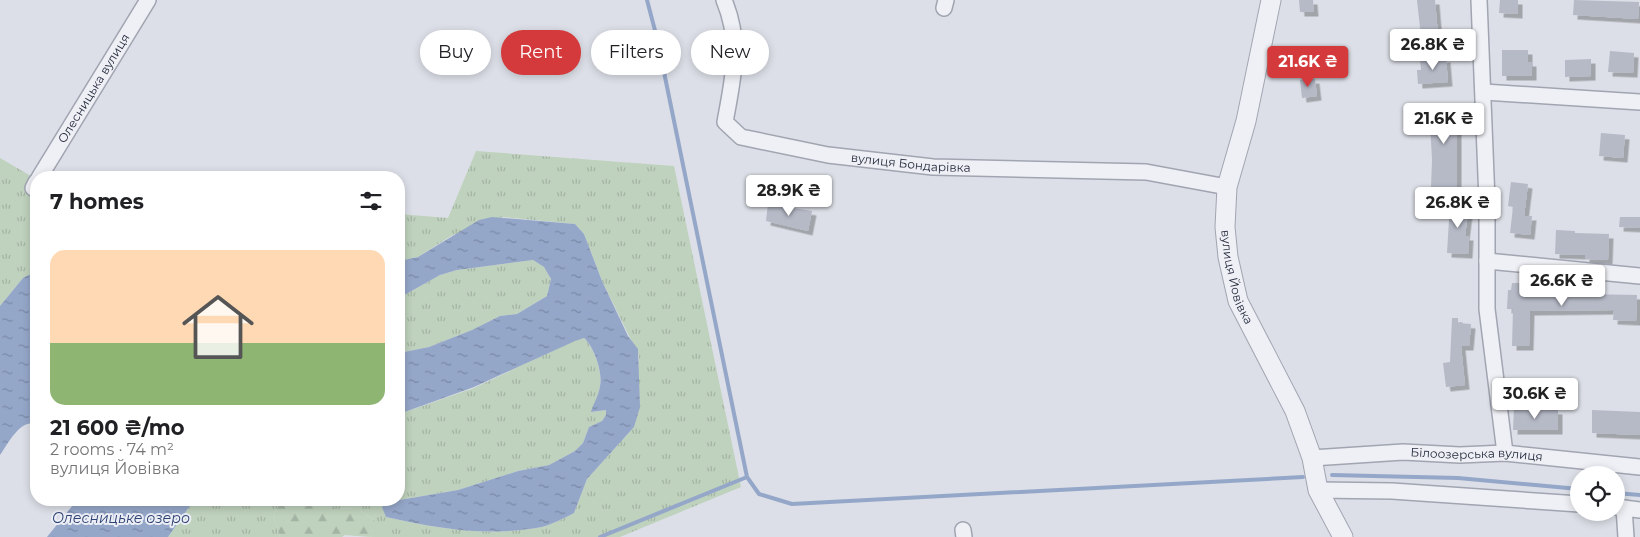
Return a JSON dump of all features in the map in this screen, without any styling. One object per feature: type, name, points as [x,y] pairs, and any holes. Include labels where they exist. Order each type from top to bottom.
[{"type":"street","name":"Олесницька вулиця","points":[[44,171],[148,0]]},
{"type":"street","name":"вулиця Бондарівка","points":[[724,0],[730,13],[736,49],[735,74],[725,122],[741,137],[828,155],[933,167],[1146,172],[1228,187]]},
{"type":"street","name":"вулиця Йовівка","points":[[1271,0],[1246,121],[1228,187],[1225,227],[1232,281],[1236,294],[1296,411],[1312,458],[1318,490],[1343,537]]},
{"type":"street","points":[[1479,0],[1484,92],[1487,309],[1504,453]]},
{"type":"street","points":[[1484,92],[1640,102]]},
{"type":"street","points":[[1487,261],[1640,276]]},
{"type":"street","name":"Білоозерська вулиця","points":[[1312,458],[1402,452],[1460,455],[1504,453],[1640,467]]},
{"type":"street","points":[[1318,490],[1392,491],[1570,503]]},
{"type":"street","points":[[1625,508],[1640,510]]},
{"type":"street","points":[[1623,521],[1626,537]]},
{"type":"green space","points":[[476,151],[674,166],[741,487],[620,537],[370,537],[374,535],[374,520],[358,509],[333,508],[332,506],[387,506],[386,517],[463,530],[501,531],[546,526],[574,513],[587,479],[634,427],[639,356],[602,281],[584,234],[575,224],[503,217],[451,236],[418,257],[405,260],[405,214],[448,218]]},
{"type":"green space","points":[[0,158],[30,176],[30,276],[23,278],[0,306]]},
{"type":"green space","points":[[533,260],[544,267],[551,279],[547,296],[517,314],[500,316],[472,330],[429,347],[405,352],[405,295],[440,275],[457,270]]},
{"type":"green space","points":[[584,338],[588,342],[599,367],[601,380],[599,393],[592,412],[606,410],[606,415],[602,421],[589,427],[583,443],[575,451],[549,465],[518,471],[458,490],[405,499],[405,412],[474,388],[575,340]]},
{"type":"green space","points":[[190,506],[278,506],[273,516],[280,537],[168,537]]},
{"type":"green space","points":[[278,506],[332,506],[333,508],[358,509],[374,520],[374,535],[370,537],[345,535],[342,537],[280,537],[273,516]]},
{"type":"water","points":[[492,217],[575,224],[584,234],[602,281],[628,336],[638,349],[640,407],[634,427],[587,479],[574,513],[542,527],[501,531],[444,528],[386,517],[382,507],[405,506],[405,499],[458,490],[518,471],[549,465],[575,451],[583,443],[589,427],[602,421],[606,415],[606,410],[591,412],[601,380],[594,353],[584,338],[474,387],[405,412],[405,352],[429,347],[472,330],[500,316],[517,314],[547,296],[551,279],[544,267],[533,260],[457,270],[440,275],[405,295],[405,260],[418,257],[479,220]]},
{"type":"water","points":[[30,274],[30,423],[15,433],[0,455],[0,306],[23,278]]},
{"type":"water","name":"Олесницьке озеро","points":[[72,506],[190,506],[168,537],[47,537]]},
{"type":"building","points":[[1299,0],[1313,0],[1314,12],[1300,12]]},
{"type":"building","points":[[1417,0],[1435,0],[1438,35],[1421,37]]},
{"type":"building","points":[[1500,0],[1518,0],[1518,14],[1499,13]]},
{"type":"building","points":[[1574,0],[1639,2],[1638,19],[1573,15]]},
{"type":"building","points":[[1502,50],[1528,50],[1528,62],[1532,62],[1532,76],[1502,76]]},
{"type":"building","points":[[1610,51],[1634,53],[1633,73],[1608,72]]},
{"type":"building","points":[[1446,58],[1448,82],[1418,84],[1417,70],[1421,70],[1420,60]]},
{"type":"building","points":[[1591,59],[1591,76],[1565,77],[1565,60]]},
{"type":"building","points":[[1315,79],[1317,96],[1302,98],[1300,80]]},
{"type":"building","points":[[1457,103],[1457,187],[1431,187],[1432,160],[1429,104]]},
{"type":"building","points":[[1601,133],[1625,135],[1623,158],[1599,156]]},
{"type":"building","points":[[1511,182],[1528,184],[1524,216],[1532,216],[1530,235],[1510,233],[1513,207],[1508,206]]},
{"type":"building","points":[[1450,203],[1469,205],[1465,236],[1469,236],[1468,254],[1447,253]]},
{"type":"building","points":[[768,204],[812,211],[808,231],[766,221]]},
{"type":"building","points":[[1620,217],[1640,217],[1640,228],[1619,227]]},
{"type":"building","points":[[1556,230],[1575,231],[1575,233],[1609,234],[1608,260],[1585,259],[1585,255],[1555,254]]},
{"type":"building","points":[[1512,283],[1526,283],[1526,290],[1531,290],[1531,293],[1637,295],[1636,321],[1613,320],[1614,310],[1530,311],[1529,346],[1512,346],[1513,309],[1507,309],[1508,290],[1511,290]]},
{"type":"building","points":[[1452,318],[1458,318],[1458,323],[1471,324],[1469,346],[1461,346],[1465,385],[1446,387],[1443,363],[1450,362]]},
{"type":"building","points":[[1514,408],[1558,410],[1558,430],[1513,430]]},
{"type":"building","points":[[1592,410],[1640,412],[1640,435],[1592,433]]},
{"type":"waterway","points":[[647,0],[657,38],[747,477],[759,494],[792,504],[1303,477]]},
{"type":"waterway","points":[[1332,475],[1458,478],[1570,488]]},
{"type":"waterway","points":[[600,537],[747,477]]},
{"type":"waterway","points":[[1625,494],[1640,495]]}]
